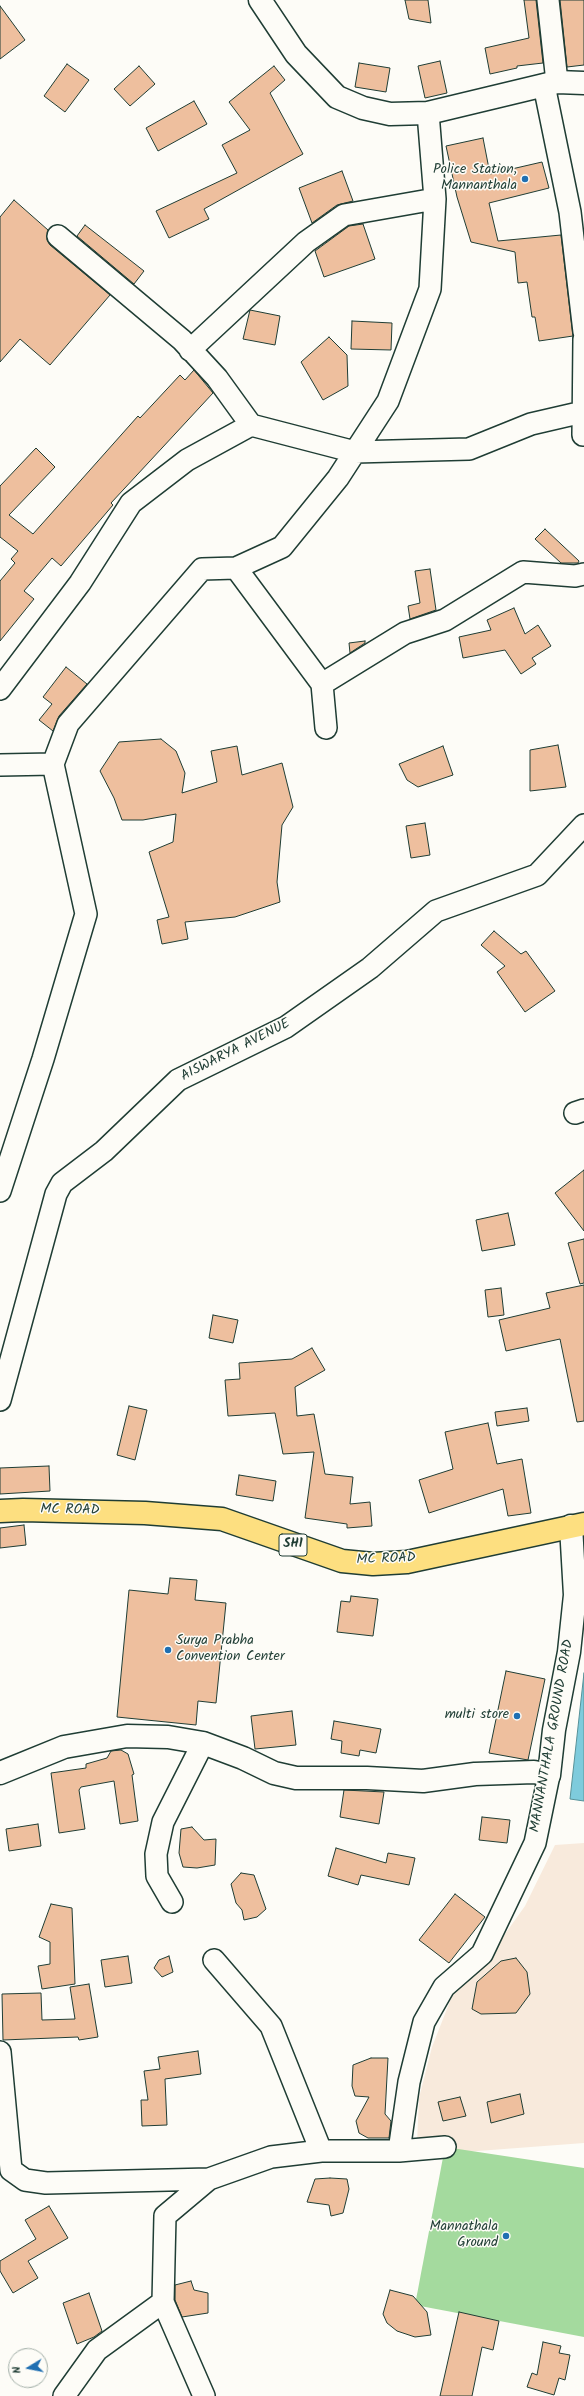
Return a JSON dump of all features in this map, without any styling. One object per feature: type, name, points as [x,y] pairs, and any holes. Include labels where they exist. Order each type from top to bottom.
[{"type":"main road","name":"MC ROAD","points":[[0,1512],[23,1510],[145,1513],[222,1519],[342,1561],[373,1564],[407,1562],[578,1525]]},
{"type":"street","points":[[260,0],[296,54],[337,96],[363,108],[390,114],[428,113],[551,83],[584,83]]},
{"type":"street","points":[[548,0],[551,83],[570,212],[584,332]]},
{"type":"street","points":[[0,1191],[5,1163],[43,1059],[86,914],[53,764],[68,724],[202,569],[236,568],[282,547],[338,478],[388,401],[430,289],[436,199],[428,113]]},
{"type":"street","points":[[190,350],[306,242],[344,215],[436,199]]},
{"type":"street","points":[[58,236],[143,306],[190,350],[217,378],[252,425],[355,452],[469,449],[531,424],[583,412]]},
{"type":"street","points":[[583,435],[584,339]]},
{"type":"street","points":[[0,688],[80,583],[131,503],[188,460],[252,425]]},
{"type":"street","points":[[236,568],[322,684],[326,728]]},
{"type":"street","points":[[322,684],[405,634],[445,620],[523,572],[575,576],[584,574]]},
{"type":"street","points":[[0,765],[53,764]]},
{"type":"street","name":"AISWARYA AVENUE","points":[[0,1400],[56,1194],[66,1178],[104,1151],[178,1080],[286,1027],[370,968],[436,911],[537,875],[584,825]]},
{"type":"street","name":"MANNANTHALA GROUND ROAD","points":[[399,2151],[409,2082],[424,2022],[444,1987],[482,1954],[535,1843],[549,1775],[554,1730],[569,1652],[575,1595],[578,1525]]},
{"type":"street","points":[[0,1773],[64,1748],[110,1738],[168,1736],[203,1743],[243,1758],[274,1773],[296,1778],[367,1778],[424,1781],[476,1774],[534,1772],[549,1775]]},
{"type":"street","points":[[172,1902],[157,1876],[156,1854],[163,1822],[203,1743]]},
{"type":"street","points":[[214,1960],[271,2026],[321,2151]]},
{"type":"street","points":[[0,2052],[11,2170],[25,2180],[46,2183],[209,2179],[271,2157],[321,2151],[399,2151],[445,2147]]},
{"type":"street","points":[[204,2396],[163,2302],[165,2216],[209,2179]]},
{"type":"street","points":[[64,2396],[97,2350],[163,2302]]},
{"type":"shaded area","points":[[584,1843],[584,2143],[451,2153],[417,2143],[419,2098],[432,2047],[454,1991],[495,1948],[525,1906],[555,1845]]},
{"type":"green space","name":"Mannathala Ground","points":[[445,2147],[584,2168],[584,2337],[415,2305]]},
{"type":"water","points":[[584,1673],[584,1801],[570,1799]]},
{"type":"building","points":[[405,0],[428,0],[431,23],[409,19]]},
{"type":"building","points":[[524,0],[536,0],[543,63],[517,66],[517,68],[490,74],[485,48],[529,38]]},
{"type":"building","points":[[560,0],[584,0],[584,65],[567,67]]},
{"type":"building","points":[[0,6],[25,40],[0,59]]},
{"type":"building","points":[[440,61],[447,93],[425,98],[418,66]]},
{"type":"building","points":[[359,63],[390,68],[386,92],[355,87]]},
{"type":"building","points":[[67,64],[89,80],[65,112],[44,96]]},
{"type":"building","points":[[139,66],[155,84],[130,106],[114,89]]},
{"type":"building","points":[[274,66],[285,80],[270,93],[303,154],[204,209],[209,219],[169,238],[156,211],[237,173],[222,145],[250,130],[229,102]]},
{"type":"building","points":[[194,101],[207,124],[158,151],[146,128]]},
{"type":"building","points":[[483,138],[490,174],[542,162],[549,188],[489,203],[498,241],[561,235],[573,336],[539,341],[535,317],[532,317],[527,282],[518,283],[515,252],[471,242],[457,197],[446,146]]},
{"type":"building","points":[[342,171],[353,201],[337,205],[312,223],[299,188]]},
{"type":"building","points":[[14,200],[48,230],[47,240],[50,245],[110,295],[50,365],[20,339],[0,362],[0,217]]},
{"type":"building","points":[[363,224],[375,259],[324,277],[315,251],[349,226]]},
{"type":"building","points":[[85,225],[144,271],[134,284],[77,236]]},
{"type":"building","points":[[250,310],[280,316],[275,345],[243,339]]},
{"type":"building","points":[[352,321],[392,323],[391,350],[351,349]]},
{"type":"building","points":[[329,337],[347,355],[348,386],[323,400],[301,362]]},
{"type":"building","points":[[194,370],[213,393],[111,503],[113,505],[61,566],[52,558],[24,591],[34,599],[0,641],[0,581],[15,563],[11,559],[18,551],[0,537],[0,486],[36,448],[55,467],[9,515],[33,534],[138,416],[140,418],[180,375],[185,380]]},
{"type":"building","points":[[545,529],[579,561],[578,563],[561,563],[535,539]]},
{"type":"building","points":[[430,569],[436,610],[410,619],[408,606],[420,603],[415,571]]},
{"type":"building","points":[[514,608],[525,634],[538,625],[551,646],[532,658],[536,664],[521,674],[505,650],[463,658],[459,637],[491,630],[487,620]]},
{"type":"building","points":[[365,641],[365,643],[350,653],[349,643]]},
{"type":"building","points":[[66,667],[87,684],[59,716],[53,731],[39,720],[52,704],[43,697]]},
{"type":"building","points":[[161,739],[176,751],[185,773],[182,793],[217,782],[211,751],[237,746],[242,775],[282,763],[293,807],[282,825],[277,882],[280,902],[235,917],[185,922],[188,939],[162,944],[157,920],[169,917],[149,852],[173,842],[176,814],[143,820],[122,820],[114,798],[100,771],[119,742]]},
{"type":"building","points":[[558,745],[566,787],[530,791],[530,750]]},
{"type":"building","points":[[443,746],[453,775],[418,787],[407,780],[399,764]]},
{"type":"building","points":[[425,823],[430,855],[411,858],[406,826]]},
{"type":"building","points":[[494,931],[521,954],[526,951],[555,991],[525,1012],[497,972],[505,966],[481,945]]},
{"type":"building","points":[[584,1170],[584,1231],[555,1193]]},
{"type":"building","points":[[508,1213],[515,1245],[482,1251],[476,1220]]},
{"type":"building","points":[[584,1239],[584,1283],[580,1284],[568,1243]]},
{"type":"building","points":[[584,1285],[584,1421],[577,1422],[560,1339],[506,1351],[499,1320],[550,1308],[546,1293]]},
{"type":"building","points":[[501,1288],[504,1315],[488,1317],[485,1290]]},
{"type":"building","points":[[213,1315],[238,1320],[233,1343],[209,1338]]},
{"type":"building","points":[[312,1348],[325,1370],[295,1387],[297,1416],[314,1414],[325,1474],[353,1477],[350,1504],[370,1502],[372,1526],[347,1528],[347,1524],[305,1518],[314,1452],[283,1454],[275,1413],[228,1416],[225,1380],[240,1379],[239,1363],[292,1359]]},
{"type":"building","points":[[129,1406],[147,1410],[135,1460],[117,1455]]},
{"type":"building","points":[[527,1408],[529,1421],[497,1426],[495,1412]]},
{"type":"building","points":[[488,1423],[497,1464],[522,1459],[531,1513],[508,1516],[503,1489],[429,1513],[419,1480],[453,1469],[445,1432]]},
{"type":"building","points":[[49,1466],[50,1491],[0,1494],[0,1468]]},
{"type":"building","points":[[239,1475],[276,1481],[273,1501],[236,1495]]},
{"type":"building","points":[[24,1525],[26,1545],[0,1548],[0,1528]]},
{"type":"building","points":[[170,1578],[197,1580],[195,1600],[226,1603],[216,1703],[198,1701],[196,1725],[117,1717],[129,1590],[168,1594]]},
{"type":"building","points":[[351,1596],[378,1599],[373,1636],[337,1632],[341,1601],[350,1602]]},
{"type":"building","name":"multi store","points":[[506,1671],[545,1679],[528,1760],[489,1753]]},
{"type":"building","points":[[292,1711],[296,1745],[255,1749],[251,1716]]},
{"type":"building","points":[[334,1721],[381,1729],[376,1753],[360,1750],[359,1756],[341,1753],[342,1741],[331,1739]]},
{"type":"building","points":[[121,1750],[128,1754],[134,1774],[132,1775],[138,1821],[120,1824],[114,1781],[81,1787],[79,1790],[85,1829],[59,1833],[51,1773],[86,1768],[86,1764],[107,1758],[111,1751]]},
{"type":"building","points":[[344,1790],[384,1792],[379,1824],[340,1817]]},
{"type":"building","points":[[482,1817],[510,1820],[507,1843],[479,1840]]},
{"type":"building","points":[[38,1824],[41,1846],[9,1851],[6,1829]]},
{"type":"building","points":[[192,1827],[204,1840],[216,1839],[215,1865],[197,1868],[183,1867],[179,1853],[181,1829]]},
{"type":"building","points":[[336,1848],[386,1863],[388,1853],[415,1858],[409,1885],[361,1875],[358,1885],[328,1876]]},
{"type":"building","points":[[241,1873],[254,1875],[266,1909],[257,1917],[244,1920],[242,1910],[236,1903],[231,1884]]},
{"type":"building","points":[[455,1894],[485,1917],[449,1963],[419,1940]]},
{"type":"building","points":[[51,1904],[72,1908],[75,1984],[42,1989],[38,1966],[50,1964],[50,1942],[39,1937]]},
{"type":"building","points":[[128,1956],[132,1983],[105,1987],[101,1960]]},
{"type":"building","points":[[169,1956],[173,1972],[162,1977],[154,1968],[159,1960]]},
{"type":"building","points":[[516,1958],[527,1972],[530,1994],[516,2013],[481,2014],[472,2009],[477,1982],[501,1961]]},
{"type":"building","points":[[89,1984],[98,2037],[79,2040],[78,2037],[3,2040],[2,1994],[41,1993],[42,2020],[75,2019],[70,1987]]},
{"type":"building","points":[[198,2051],[201,2074],[165,2079],[167,2125],[142,2126],[141,2100],[148,2100],[144,2071],[160,2069],[158,2057]]},
{"type":"building","points":[[371,2058],[388,2058],[385,2114],[391,2121],[389,2138],[368,2138],[359,2133],[356,2121],[369,2097],[355,2096],[352,2086],[353,2065]]},
{"type":"building","points":[[520,2094],[524,2114],[491,2123],[487,2102]]},
{"type":"building","points":[[460,2097],[466,2116],[443,2121],[438,2102]]},
{"type":"building","points":[[315,2179],[347,2179],[349,2189],[343,2213],[331,2216],[329,2205],[307,2202]]},
{"type":"building","points":[[49,2206],[68,2238],[28,2261],[38,2278],[13,2293],[0,2271],[0,2261],[36,2239],[25,2220]]},
{"type":"building","points":[[191,2281],[194,2290],[208,2293],[208,2313],[182,2317],[175,2300],[175,2285]]},
{"type":"building","points":[[390,2290],[413,2296],[427,2312],[431,2335],[415,2337],[397,2331],[387,2323],[383,2314]]},
{"type":"building","points":[[89,2293],[102,2331],[94,2337],[77,2344],[63,2303]]},
{"type":"building","points":[[459,2312],[499,2321],[493,2350],[482,2347],[472,2396],[440,2396]]},
{"type":"building","points":[[543,2342],[561,2346],[559,2353],[570,2355],[565,2380],[559,2378],[554,2395],[527,2387],[532,2373],[537,2375]]},
{"type":"place","name":"Police Station, Mannanthala","points":[[525,179]]},
{"type":"place","name":"Surya Prabha Convention Center","points":[[168,1650]]},
{"type":"place","name":"multi store","points":[[517,1716]]},
{"type":"place","name":"Mannathala Ground","points":[[506,2236]]}]
